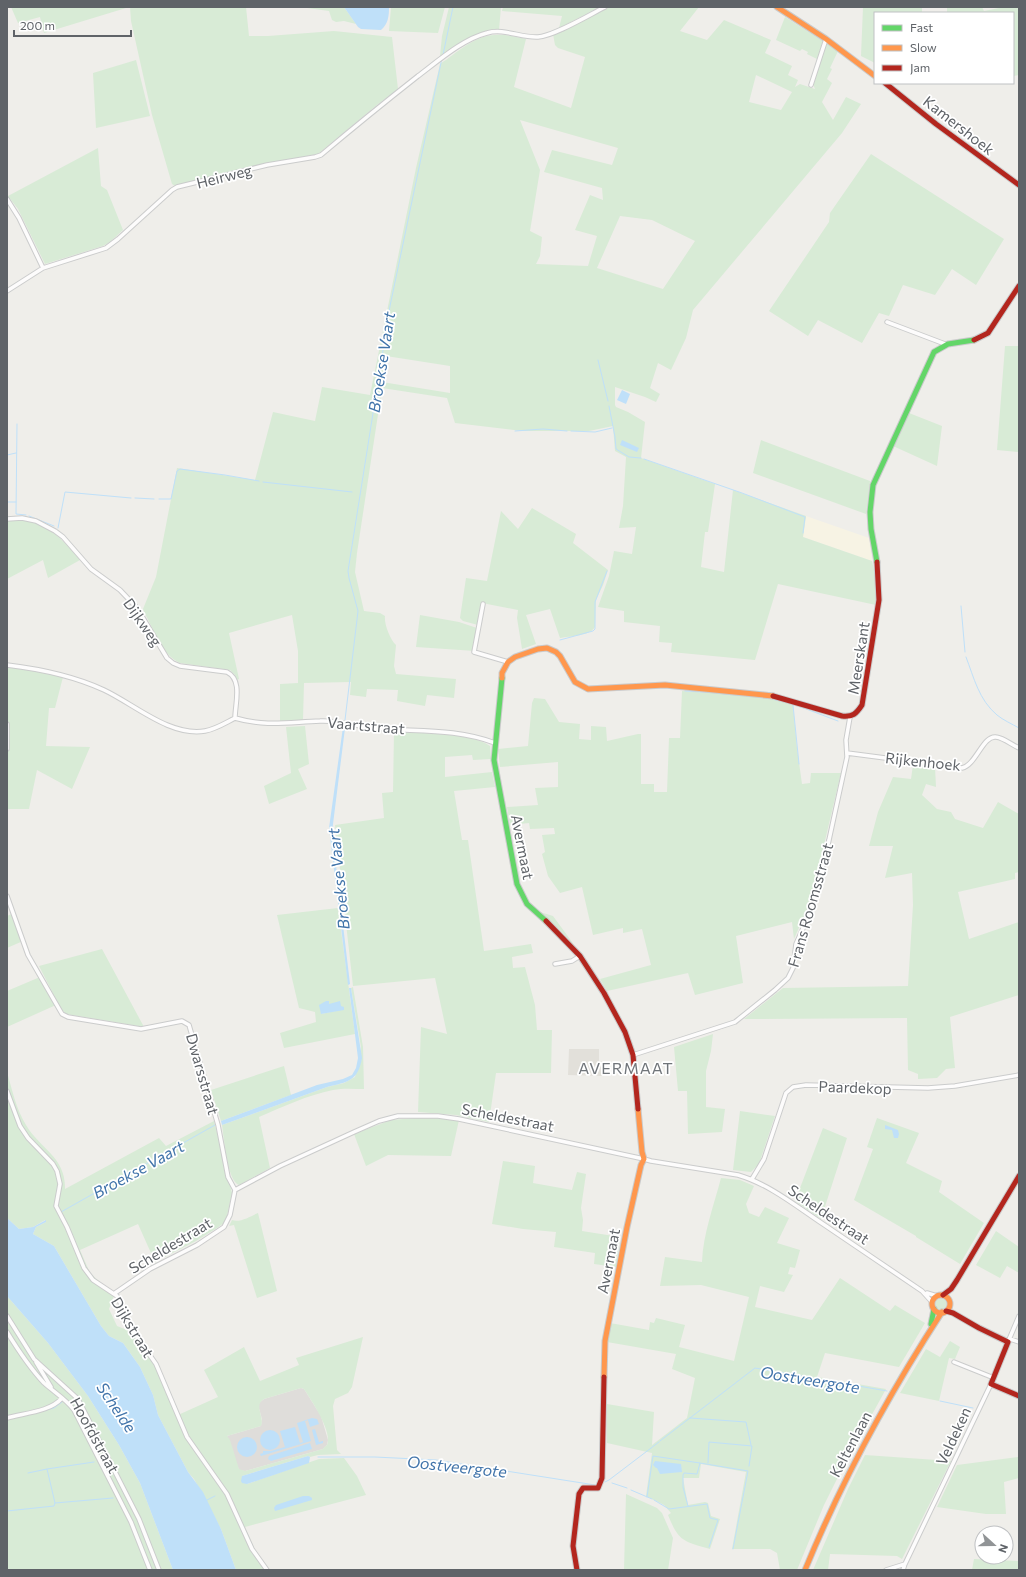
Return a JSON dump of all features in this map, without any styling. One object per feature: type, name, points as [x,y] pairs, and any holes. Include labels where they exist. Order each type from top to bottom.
[{"type":"street","name":"Heirweg","points":[[7,291],[43,268],[106,248],[176,188],[267,165],[315,157],[321,154],[367,116],[466,42],[488,32],[500,32],[528,37],[545,36],[605,7]]},
{"type":"street","points":[[777,7],[826,39],[874,75]]},
{"type":"street","points":[[811,85],[826,39]]},
{"type":"street","name":"Kamershoek","points":[[886,84],[936,124],[1019,186]]},
{"type":"street","points":[[7,199],[19,218],[43,268]]},
{"type":"street","points":[[887,322],[945,344],[952,342],[970,343],[982,339],[988,333],[1019,286]]},
{"type":"street","name":"Meerskant","points":[[850,717],[857,713],[862,705],[879,600],[878,568],[871,529],[870,512],[873,485],[934,352],[945,344]]},
{"type":"street","name":"Dijkweg","points":[[7,519],[22,518],[36,521],[50,528],[63,538],[91,569],[120,590],[133,604],[168,658],[173,663],[180,666],[227,672],[231,674],[234,678],[236,687],[235,718]]},
{"type":"street","points":[[483,604],[474,652],[508,662]]},
{"type":"street","points":[[495,743],[500,702],[500,678],[504,666],[515,657],[538,649],[547,648],[558,654],[575,682],[588,689],[665,685],[711,688],[771,695],[850,717],[846,740],[847,753]]},
{"type":"street","points":[[7,665],[45,671],[91,684],[170,726],[185,731],[206,731],[214,729],[235,718]]},
{"type":"street","name":"Vaartstraat","points":[[235,718],[274,724],[320,721],[374,728],[460,733],[495,743]]},
{"type":"street","points":[[7,724],[7,749]]},
{"type":"street","name":"Rijkenhoek","points":[[847,753],[962,768],[970,764],[991,737],[996,737],[1019,748]]},
{"type":"street","name":"Avermaat","points":[[495,743],[494,760],[517,884],[520,892],[533,911],[557,931],[580,956],[604,993],[627,1036],[633,1055],[642,1152],[644,1158],[641,1164],[627,1227],[605,1341],[602,1478],[598,1488],[583,1488],[579,1494],[573,1546],[577,1570]]},
{"type":"street","name":"Frans Roomsstraat","points":[[633,1055],[735,1022],[788,978],[793,968],[796,944],[814,899],[847,753]]},
{"type":"street","name":"Dwarsstraat","points":[[7,896],[28,954],[62,1014],[68,1017],[134,1029],[145,1029],[182,1021],[188,1025],[218,1125],[228,1177],[235,1190]]},
{"type":"street","points":[[555,964],[572,961],[580,956]]},
{"type":"street","name":"Paardekop","points":[[752,1179],[764,1159],[786,1094],[793,1087],[806,1085],[928,1088],[955,1086],[1019,1075]]},
{"type":"street","name":"Dijkstraat","points":[[7,1091],[20,1126],[28,1138],[53,1164],[57,1171],[60,1184],[56,1206],[67,1227],[84,1268],[96,1283],[115,1294],[119,1300],[135,1334],[156,1364],[187,1437],[227,1494],[252,1548],[267,1570]]},
{"type":"street","name":"Scheldestraat","points":[[115,1294],[150,1269],[197,1245],[224,1227],[230,1215],[235,1190],[280,1166],[379,1121],[398,1116],[438,1116],[458,1118],[644,1158],[651,1161],[738,1175],[752,1179],[797,1206],[922,1291],[930,1295],[937,1296]]},
{"type":"street","name":"Keltenlaan","points":[[943,1295],[951,1289],[957,1280],[1019,1176]]},
{"type":"street","name":"Keltenlaan","points":[[927,1334],[950,1304],[950,1296],[957,1280]]},
{"type":"street","name":"Scheldestraat","points":[[922,1291],[932,1302]]},
{"type":"street","points":[[932,1302],[937,1296],[943,1295],[948,1299],[950,1304],[961,1317]]},
{"type":"street","name":"Keltenlaan","points":[[805,1570],[824,1524],[858,1453],[927,1334],[933,1320],[934,1309],[932,1302]]},
{"type":"street","points":[[934,1309],[938,1312],[944,1312],[961,1317],[979,1328],[1009,1340],[1019,1342]]},
{"type":"street","name":"Hoofdstraat","points":[[7,1316],[34,1359],[75,1395],[94,1429],[139,1519],[159,1570]]},
{"type":"street","name":"Veldeken","points":[[903,1570],[994,1378],[1019,1316]]},
{"type":"street","name":"Hoofdstraat","points":[[7,1332],[28,1364],[53,1391],[70,1404],[74,1410],[94,1429]]},
{"type":"street","points":[[34,1359],[53,1391]]},
{"type":"street","points":[[954,1362],[994,1378]]},
{"type":"street","points":[[991,1384],[1019,1396]]},
{"type":"street","points":[[7,1418],[44,1409],[58,1403],[62,1398]]},
{"type":"street","points":[[74,1410],[131,1522],[150,1570]]},
{"type":"street","points":[[886,1570],[905,1564]]},
{"type":"shaded area","points":[[806,516],[869,538],[872,561],[803,537]]},
{"type":"shaded area","points":[[569,1049],[599,1049],[599,1061],[603,1061],[602,1076],[568,1075]]},
{"type":"shaded area","points":[[301,1388],[304,1389],[321,1416],[328,1440],[327,1445],[323,1449],[245,1471],[239,1470],[227,1436],[261,1426],[262,1419],[258,1405],[264,1399]]},
{"type":"green space","points":[[11,7],[126,8],[44,33],[40,17],[18,23]]},
{"type":"green space","points":[[130,7],[246,7],[249,36],[334,31],[392,37],[398,89],[318,154],[252,167],[175,186],[172,184],[152,115],[131,21]]},
{"type":"green space","points":[[300,7],[344,7],[356,24],[344,21],[336,22],[332,20],[329,11]]},
{"type":"green space","points":[[391,7],[445,7],[438,33],[389,31]]},
{"type":"green space","points":[[449,7],[501,7],[499,30],[473,36],[440,56],[442,36]]},
{"type":"green space","points":[[503,7],[600,7],[559,28],[562,16],[502,11]]},
{"type":"green space","points":[[610,7],[699,7],[680,31],[707,40],[724,20],[771,40],[765,53],[792,66],[788,75],[798,80],[795,87],[800,84],[815,89],[813,84],[826,42],[838,51],[830,68],[832,69],[827,79],[832,83],[822,102],[833,120],[846,97],[861,104],[842,133],[693,310],[686,338],[671,370],[658,363],[650,388],[660,394],[656,402],[615,387],[615,405],[616,407],[645,422],[641,458],[715,484],[708,532],[705,532],[701,567],[724,572],[733,490],[806,516],[803,537],[872,561],[875,574],[876,605],[778,584],[755,660],[671,652],[672,643],[659,642],[660,626],[624,622],[624,611],[598,607],[609,576],[614,551],[632,554],[636,527],[619,528],[623,506],[626,457],[615,451],[613,426],[589,431],[522,431],[455,423],[447,398],[382,388],[355,572],[364,611],[380,613],[385,616],[385,623],[388,631],[396,645],[394,666],[396,674],[456,679],[454,698],[427,695],[425,706],[397,701],[398,690],[367,689],[366,697],[350,695],[351,682],[304,683],[303,720],[280,721],[280,684],[298,683],[298,651],[292,615],[229,633],[239,679],[237,680],[235,675],[230,670],[180,663],[174,659],[159,642],[145,614],[143,609],[156,577],[177,468],[255,480],[273,412],[315,421],[322,387],[370,395],[416,168],[440,64],[459,50],[480,38],[503,35],[526,39],[514,87],[571,108],[585,57],[558,48],[555,45],[553,34]],"holes":[[[756,75],[792,92],[781,110],[749,102]],[[520,120],[618,148],[612,165],[552,150],[544,172],[602,188],[603,200],[590,195],[575,230],[597,236],[588,266],[536,264],[540,256],[542,237],[530,231],[540,170]],[[620,216],[652,220],[695,241],[663,289],[597,268]],[[386,356],[450,366],[450,393],[382,382]]]},
{"type":"green space","points":[[863,7],[922,7],[922,12],[874,12],[874,62],[861,56]]},
{"type":"green space","points":[[947,7],[982,7],[984,11],[1004,7],[1019,7],[1019,75],[1014,76],[1014,12],[947,12]]},
{"type":"green space","points":[[785,17],[823,41],[817,59],[807,54],[808,52],[802,49],[800,51],[776,40]]},
{"type":"green space","points":[[136,60],[150,116],[96,128],[93,73]]},
{"type":"green space","points":[[98,148],[101,186],[107,190],[123,230],[110,242],[103,246],[45,264],[18,209],[8,196]]},
{"type":"green space","points":[[871,154],[1004,239],[976,285],[952,269],[935,295],[903,285],[889,316],[879,313],[862,343],[818,320],[808,336],[769,311],[829,222],[830,213]]},
{"type":"green space","points":[[1005,346],[1019,346],[1019,452],[997,450]]},
{"type":"green space","points":[[909,413],[942,426],[937,466],[893,446]]},
{"type":"green space","points":[[761,440],[870,481],[866,514],[753,473]]},
{"type":"green space","points":[[532,508],[576,534],[573,543],[608,570],[596,600],[595,627],[592,630],[584,634],[560,638],[550,609],[526,615],[536,644],[522,649],[517,618],[518,610],[482,603],[478,625],[463,621],[460,618],[466,578],[487,581],[501,511],[518,529]]},
{"type":"green space","points":[[23,520],[48,529],[62,540],[80,560],[48,578],[43,560],[7,579],[7,521]]},
{"type":"green space","points":[[420,615],[459,622],[477,628],[475,651],[416,647]]},
{"type":"green space","points":[[7,666],[43,671],[63,677],[55,708],[49,708],[46,746],[90,747],[72,789],[37,770],[29,809],[7,809],[6,769],[9,731],[7,716]]},
{"type":"green space","points":[[682,691],[758,696],[793,704],[802,784],[810,783],[811,773],[841,773],[811,900],[794,939],[792,922],[736,936],[743,983],[695,995],[688,973],[607,991],[600,979],[651,965],[642,929],[623,933],[623,928],[593,935],[582,887],[560,893],[548,876],[542,854],[545,852],[542,835],[555,834],[554,828],[530,829],[529,823],[510,825],[507,807],[538,805],[535,788],[558,787],[558,762],[500,767],[498,749],[528,746],[532,703],[534,698],[545,699],[559,722],[580,724],[579,739],[591,740],[591,726],[606,727],[607,741],[641,734],[641,784],[654,784],[654,792],[667,792],[669,738],[680,738]]},
{"type":"green space","points":[[305,726],[309,764],[298,769],[307,789],[269,804],[264,786],[291,773],[286,727]]},
{"type":"green space","points":[[394,732],[430,733],[458,736],[471,738],[490,746],[491,759],[473,760],[472,755],[445,757],[445,777],[492,772],[495,787],[454,791],[462,840],[468,840],[484,951],[531,944],[533,953],[512,957],[513,968],[525,967],[535,1005],[537,1030],[552,1030],[551,1073],[496,1073],[489,1122],[456,1115],[418,1112],[421,1027],[447,1034],[435,978],[353,986],[335,825],[384,818],[382,793],[393,792]]},
{"type":"green space","points":[[913,765],[935,767],[936,787],[926,784],[922,795],[937,809],[951,812],[955,819],[983,828],[998,802],[1019,814],[1019,872],[1015,873],[1015,879],[958,892],[969,939],[1019,922],[1019,995],[950,1017],[955,1068],[946,1069],[937,1078],[918,1079],[918,1074],[908,1070],[907,1018],[744,1019],[783,988],[908,986],[913,905],[912,873],[885,878],[893,846],[869,846],[878,812],[893,777],[911,779]]},
{"type":"green space","points":[[338,908],[355,1034],[284,1048],[280,1033],[316,1022],[315,1012],[299,1008],[277,915]],"holes":[[[328,1001],[329,1004],[340,1010],[321,1014]]]},
{"type":"green space","points":[[537,911],[553,916],[575,946],[560,930]]},
{"type":"green space","points":[[14,913],[23,941],[7,948],[7,916]]},
{"type":"green space","points":[[102,949],[144,1027],[66,1014],[61,1009],[39,966]]},
{"type":"green space","points":[[40,977],[56,1005],[7,1027],[7,991]]},
{"type":"green space","points":[[353,987],[363,1047],[364,1089],[341,1089],[324,1092],[259,1117],[270,1168],[239,1185],[235,1182],[229,1167],[222,1125],[327,1087],[344,1083],[355,1077],[361,1047],[351,988]]},
{"type":"green space","points":[[713,1034],[706,1071],[706,1107],[725,1109],[722,1132],[688,1134],[687,1091],[678,1091],[674,1047]]},
{"type":"green space","points":[[284,1066],[291,1095],[221,1121],[211,1090]]},
{"type":"green space","points":[[7,1072],[23,1119],[38,1141],[57,1161],[64,1178],[65,1189],[159,1138],[166,1146],[214,1121],[232,1193],[224,1223],[196,1241],[155,1262],[138,1224],[80,1250],[90,1273],[101,1283],[100,1285],[115,1293],[109,1309],[117,1326],[127,1330],[131,1328],[156,1364],[178,1415],[218,1397],[204,1370],[244,1347],[260,1381],[299,1365],[296,1358],[363,1337],[352,1387],[348,1393],[335,1399],[333,1406],[337,1450],[341,1454],[308,1456],[242,1476],[247,1484],[319,1459],[344,1458],[357,1476],[366,1495],[245,1527],[255,1550],[269,1570],[236,1570],[221,1529],[194,1479],[188,1472],[158,1415],[153,1395],[140,1367],[123,1343],[109,1336],[101,1326],[54,1246],[33,1234],[36,1227],[46,1222],[45,1220],[33,1227],[19,1229],[7,1218]],"holes":[[[301,1388],[304,1389],[324,1424],[327,1432],[327,1445],[323,1449],[245,1471],[239,1469],[230,1440],[227,1436],[261,1426],[262,1419],[259,1405],[264,1399]]]},
{"type":"green space","points":[[740,1111],[775,1116],[759,1164],[751,1172],[733,1170]]},
{"type":"green space","points":[[427,1117],[459,1120],[451,1156],[388,1155],[366,1166],[354,1134],[391,1120]]},
{"type":"green space","points":[[877,1118],[919,1133],[906,1163],[942,1181],[939,1192],[984,1223],[960,1264],[916,1236],[854,1200],[873,1149],[867,1147]]},
{"type":"green space","points":[[823,1128],[847,1138],[821,1219],[795,1201]]},
{"type":"green space","points":[[503,1161],[535,1166],[533,1183],[572,1190],[577,1172],[586,1174],[581,1208],[583,1220],[582,1231],[620,1237],[616,1267],[594,1264],[595,1253],[554,1247],[556,1232],[492,1224]]},
{"type":"green space","points":[[721,1178],[740,1180],[754,1186],[746,1204],[749,1213],[759,1217],[765,1207],[789,1218],[777,1243],[800,1250],[795,1268],[790,1267],[788,1274],[793,1275],[784,1292],[760,1286],[755,1307],[812,1320],[840,1278],[890,1311],[895,1305],[925,1323],[899,1367],[825,1353],[817,1377],[886,1389],[824,1505],[797,1570],[780,1570],[777,1553],[770,1549],[732,1549],[746,1472],[701,1464],[699,1478],[683,1478],[688,1505],[705,1502],[708,1503],[711,1516],[720,1519],[710,1549],[688,1542],[679,1536],[675,1531],[668,1515],[671,1513],[664,1505],[646,1496],[652,1453],[607,1443],[607,1404],[654,1412],[652,1445],[687,1418],[695,1378],[672,1369],[676,1354],[607,1342],[610,1323],[649,1330],[650,1322],[654,1323],[656,1318],[685,1325],[679,1347],[734,1361],[749,1297],[701,1285],[660,1286],[665,1257],[702,1262],[707,1230]]},
{"type":"green space","points":[[258,1213],[277,1291],[257,1298],[234,1225],[229,1226],[232,1220],[242,1220]]},
{"type":"green space","points":[[996,1231],[1019,1247],[1019,1273],[1007,1266],[1000,1278],[976,1265]]},
{"type":"green space","points":[[7,1296],[48,1343],[88,1396],[119,1445],[140,1483],[173,1570],[152,1570],[133,1522],[71,1403],[70,1404],[119,1497],[150,1570],[7,1570],[7,1419],[45,1411],[64,1401],[59,1397],[57,1402],[44,1407],[7,1416]]},
{"type":"green space","points":[[941,1298],[945,1300],[947,1304],[945,1308],[941,1310],[937,1308],[935,1304],[937,1300]]},
{"type":"green space","points":[[950,1341],[960,1347],[955,1359],[949,1358],[939,1401],[900,1393],[926,1349],[940,1357]]},
{"type":"green space","points":[[1019,1437],[1019,1478],[1004,1482],[1006,1514],[986,1514],[937,1507],[957,1465],[1018,1457]]},
{"type":"green space","points":[[865,1455],[951,1461],[902,1559],[897,1556],[830,1554],[828,1570],[813,1570],[848,1489]]},
{"type":"green space","points":[[626,1494],[657,1508],[662,1513],[673,1538],[668,1570],[624,1570]]},
{"type":"green space","points":[[974,1559],[974,1565],[1014,1565],[1014,1561],[1019,1561],[1019,1570],[972,1570]]},
{"type":"water","points":[[344,7],[389,7],[388,20],[381,30],[361,29]]},
{"type":"water","points":[[622,390],[630,394],[626,404],[617,400]]},
{"type":"water","points":[[622,440],[639,448],[637,452],[620,445]]},
{"type":"water","points":[[343,727],[345,728],[332,832],[350,984],[348,985],[329,828]]},
{"type":"water","points":[[349,988],[351,988],[362,1058],[358,1072],[355,1076],[341,1084],[327,1087],[222,1125],[221,1121],[317,1085],[343,1079],[352,1075],[356,1068],[358,1058]]},
{"type":"water","points":[[329,1001],[329,1004],[340,1001],[341,1006],[344,1007],[344,1010],[321,1014],[319,1005]]},
{"type":"water","points":[[885,1125],[898,1130],[898,1138],[894,1138],[892,1130],[885,1129]]},
{"type":"water","name":"Schelde","points":[[7,1218],[19,1229],[33,1227],[46,1220],[46,1222],[36,1227],[33,1234],[54,1246],[101,1326],[109,1336],[123,1343],[140,1367],[153,1395],[158,1415],[188,1472],[203,1492],[221,1529],[236,1570],[173,1570],[140,1483],[119,1445],[88,1396],[48,1343],[7,1296]]},
{"type":"water","points":[[312,1418],[317,1419],[319,1424],[310,1427],[308,1420],[305,1421],[311,1441],[261,1456],[260,1454],[263,1453],[263,1451],[271,1451],[285,1447],[280,1431],[295,1427],[300,1443],[303,1442],[297,1423]]},
{"type":"water","points":[[315,1429],[319,1442],[323,1441],[323,1443],[316,1445],[312,1430]]},
{"type":"water","points":[[270,1430],[277,1433],[280,1440],[277,1447],[270,1450],[263,1447],[260,1440],[263,1433]]},
{"type":"water","points":[[247,1437],[254,1440],[257,1447],[254,1454],[247,1457],[240,1454],[237,1447],[240,1440]]},
{"type":"water","points":[[310,1443],[312,1449],[271,1461],[268,1459],[269,1456]]},
{"type":"water","points":[[308,1456],[310,1457],[309,1463],[247,1484],[242,1483],[241,1481],[242,1476]]},
{"type":"water","points":[[655,1461],[681,1464],[682,1472],[660,1474],[657,1468],[653,1465]]},
{"type":"water","points":[[303,1496],[309,1496],[312,1500],[275,1511],[274,1508],[276,1505]]},
{"type":"waterway","name":"Broekse Vaart","points":[[443,55],[453,7]]},
{"type":"waterway","name":"Broekse Vaart","points":[[345,720],[358,611],[348,571],[390,306],[442,58]]},
{"type":"waterway","points":[[598,360],[608,401]]},
{"type":"waterway","points":[[609,406],[616,449],[629,457],[641,458]]},
{"type":"waterway","points":[[17,424],[16,514],[26,515]]},
{"type":"waterway","points":[[571,431],[595,432],[612,428]]},
{"type":"waterway","points":[[515,431],[543,429],[567,431]]},
{"type":"waterway","points":[[7,455],[16,453]]},
{"type":"waterway","points":[[644,459],[742,493],[805,517],[803,533]]},
{"type":"waterway","points":[[159,499],[171,499],[177,471],[180,469],[259,481]]},
{"type":"waterway","points":[[263,482],[352,492]]},
{"type":"waterway","points":[[58,528],[65,492],[131,498]]},
{"type":"waterway","points":[[135,498],[154,499]]},
{"type":"waterway","points":[[7,502],[16,502]]},
{"type":"waterway","points":[[29,516],[54,526]]},
{"type":"waterway","points":[[560,640],[593,631],[595,629],[595,602],[607,571]]},
{"type":"waterway","points":[[961,606],[965,652]]},
{"type":"waterway","points":[[966,657],[981,696],[986,703],[999,717],[1019,728]]},
{"type":"waterway","points":[[685,691],[718,693]]},
{"type":"waterway","points":[[723,694],[752,696]]},
{"type":"waterway","points":[[759,696],[793,704],[838,721]]},
{"type":"waterway","points":[[793,705],[799,764]]},
{"type":"waterway","name":"Broekse Vaart","points":[[61,1212],[215,1125]]},
{"type":"waterway","name":"Oostveergote","points":[[660,1441],[755,1368],[887,1391]]},
{"type":"waterway","name":"Oostveergote","points":[[940,1401],[973,1408]]},
{"type":"waterway","points":[[39,1412],[54,1408],[62,1402]]},
{"type":"waterway","points":[[7,1416],[13,1415]]},
{"type":"waterway","points":[[690,1418],[746,1422],[751,1445]]},
{"type":"waterway","name":"Oostveergote","points":[[605,1482],[659,1442]]},
{"type":"waterway","points":[[708,1463],[709,1442],[752,1446],[749,1466]]},
{"type":"waterway","points":[[647,1497],[653,1456],[700,1463],[697,1474],[684,1473],[683,1475],[683,1487],[688,1506]]},
{"type":"waterway","name":"Oostveergote","points":[[318,1457],[375,1457],[436,1460],[595,1485]]},
{"type":"waterway","points":[[47,1469],[94,1462]]},
{"type":"waterway","points":[[700,1463],[748,1471],[733,1549]]},
{"type":"waterway","points":[[7,1511],[54,1506],[55,1503],[47,1469],[28,1473]]},
{"type":"waterway","points":[[612,1483],[627,1488]]},
{"type":"waterway","points":[[631,1490],[652,1499]]},
{"type":"waterway","name":"Oostveergote","points":[[207,1500],[215,1496]]},
{"type":"waterway","points":[[55,1503],[113,1498]]},
{"type":"waterway","points":[[654,1500],[669,1509],[707,1504],[710,1518],[718,1520],[709,1547]]},
{"type":"traffic: fast","points":[[877,562],[871,529],[870,512],[873,485],[934,352],[948,344],[974,340]]},
{"type":"traffic: fast","points":[[502,678],[494,760],[517,884],[527,904],[546,921]]},
{"type":"traffic: fast","points":[[931,1324],[934,1309]]},
{"type":"traffic: slow","points":[[777,7],[826,39],[874,75]]},
{"type":"traffic: slow","points":[[502,678],[502,673],[508,662],[515,657],[538,649],[547,648],[556,652],[560,656],[575,682],[588,689],[665,685],[773,696]]},
{"type":"traffic: slow","points":[[604,1377],[605,1341],[627,1227],[641,1165],[644,1159],[638,1109]]},
{"type":"traffic: slow","points":[[941,1295],[947,1298],[950,1304],[947,1310],[941,1313],[935,1310],[932,1304],[935,1298],[941,1295]]},
{"type":"traffic: slow","points":[[805,1570],[819,1536],[851,1470],[903,1374],[942,1312]]},
{"type":"traffic: jam","points":[[886,84],[936,124],[1019,185]]},
{"type":"traffic: jam","points":[[974,340],[988,333],[1019,286]]},
{"type":"traffic: jam","points":[[773,696],[842,716],[849,716],[858,711],[862,705],[879,600],[877,562]]},
{"type":"traffic: jam","points":[[546,921],[580,956],[604,993],[625,1032],[633,1055],[638,1109]]},
{"type":"traffic: jam","points":[[943,1295],[951,1289],[957,1280],[1019,1176]]},
{"type":"traffic: jam","points":[[946,1311],[953,1313],[1008,1342],[991,1384],[1019,1396]]},
{"type":"traffic: jam","points":[[577,1570],[573,1546],[579,1494],[583,1488],[598,1488],[602,1478],[604,1377]]},
{"type":"district","name":"AVERMAAT","points":[[626,1067]]}]
